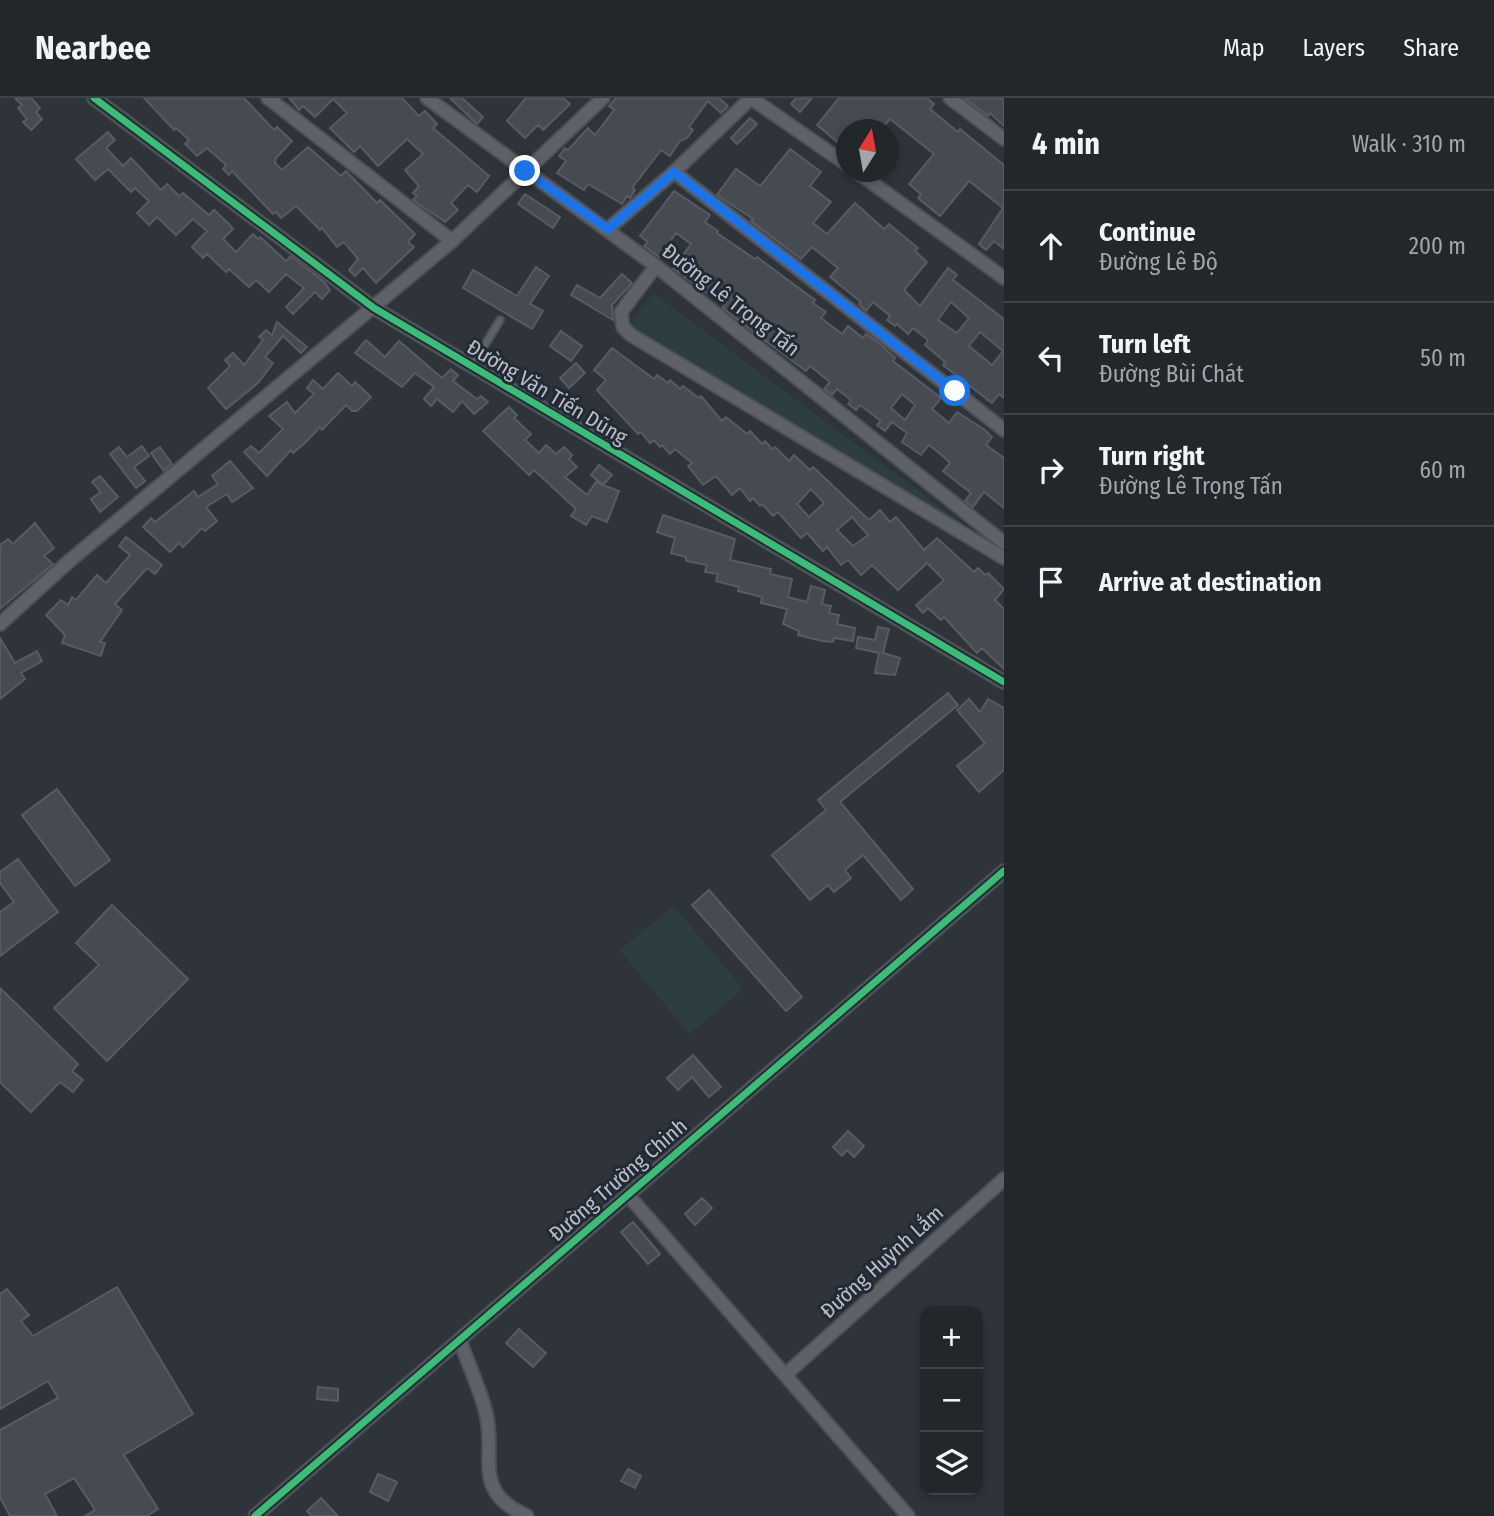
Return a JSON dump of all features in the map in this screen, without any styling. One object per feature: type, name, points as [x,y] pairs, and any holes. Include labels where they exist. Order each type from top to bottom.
[{"type":"street","name":"Đường Văn Tiến Dũng","points":[[94,98],[374,308],[1004,682]]},
{"type":"street","points":[[268,98],[452,242]]},
{"type":"street","name":"Đường Lê Trọng Tấn","points":[[427,98],[656,266],[1004,543]]},
{"type":"street","points":[[608,229],[674,172],[751,98],[836,157]]},
{"type":"street","points":[[950,98],[1004,139]]},
{"type":"street","points":[[0,624],[67,563],[452,242],[597,100]]},
{"type":"street","points":[[674,172],[1004,430]]},
{"type":"street","points":[[871,182],[1004,278]]},
{"type":"street","points":[[656,266],[621,312],[623,327],[631,335],[1004,558]]},
{"type":"street","name":"Đường Trường Chinh","points":[[255,1516],[1004,871]]},
{"type":"street","name":"Đường Huỳnh Lắm","points":[[785,1375],[1004,1179]]},
{"type":"street","points":[[628,1195],[908,1516]]},
{"type":"street","points":[[460,1340],[486,1413],[487,1466],[492,1488],[504,1502],[527,1516]]},
{"type":"lane","points":[[471,367],[500,320]]},
{"type":"shaded area","points":[[653,293],[963,524],[960,528],[628,328]]},
{"type":"shaded area","points":[[674,906],[743,989],[689,1034],[620,950]]},
{"type":"building","points":[[15,98],[31,98],[40,108],[36,112],[42,119],[31,130],[23,122],[27,119],[18,108],[22,105]]},
{"type":"building","points":[[144,98],[244,98],[274,130],[277,127],[292,141],[276,158],[275,163],[282,170],[308,147],[341,176],[346,171],[377,203],[380,200],[415,234],[408,242],[414,247],[376,283],[363,268],[355,276],[349,270],[358,259],[344,242],[337,247],[322,228],[320,230],[296,206],[281,218],[276,212],[273,214],[232,171],[229,175],[223,169],[226,165],[207,148],[197,156],[185,144],[189,140],[176,128],[174,130]]},
{"type":"building","points":[[289,98],[402,98],[419,116],[425,111],[437,124],[433,128],[489,176],[477,192],[468,185],[451,203],[458,210],[445,222],[413,200],[417,196],[413,193],[419,186],[405,170],[423,154],[407,139],[378,166],[360,146],[354,152],[330,128],[347,113],[333,99],[315,117],[303,106],[299,110]]},
{"type":"building","points":[[450,98],[462,98],[483,117],[477,124]]},
{"type":"building","points":[[526,98],[563,98],[570,104],[543,130],[538,125],[525,138],[507,121]]},
{"type":"building","points":[[616,98],[719,98],[728,106],[721,113],[708,101],[689,127],[693,130],[687,138],[680,141],[670,156],[661,150],[632,188],[635,190],[630,198],[627,196],[622,204],[588,184],[584,190],[557,173],[566,161],[559,156],[565,148],[568,150],[588,128],[595,135],[614,110],[609,106]]},
{"type":"building","points":[[796,98],[812,98],[800,112],[791,104]]},
{"type":"building","points":[[839,98],[927,98],[934,104],[930,109],[958,132],[960,129],[1004,165],[1004,249],[994,241],[986,250],[979,244],[1003,208],[969,181],[940,216],[918,198],[921,194],[909,184],[934,154],[899,126],[899,119],[836,119],[836,141],[817,125]]},
{"type":"building","points":[[964,98],[1004,98],[1004,126],[990,113],[988,116]]},
{"type":"building","points":[[750,118],[757,124],[737,144],[731,138]]},
{"type":"building","points":[[108,132],[115,140],[106,148],[123,166],[131,158],[161,190],[167,184],[179,196],[183,193],[209,215],[214,210],[229,224],[233,229],[223,239],[236,252],[253,234],[258,239],[260,237],[286,261],[291,256],[330,290],[322,299],[315,292],[293,314],[286,307],[304,288],[286,274],[269,292],[256,280],[249,287],[229,269],[226,272],[207,254],[203,258],[192,247],[207,231],[193,219],[176,235],[157,217],[149,225],[137,213],[149,201],[135,188],[131,192],[108,169],[95,180],[76,159]]},
{"type":"building","points":[[790,149],[821,172],[810,186],[831,202],[813,223],[827,234],[855,203],[884,229],[889,224],[918,248],[915,251],[927,262],[904,290],[920,306],[948,268],[957,275],[953,280],[1004,319],[1004,398],[999,394],[992,403],[943,365],[945,362],[925,345],[928,340],[913,328],[908,334],[897,324],[895,326],[887,320],[890,316],[873,302],[866,311],[859,304],[861,302],[830,277],[838,268],[812,247],[801,259],[751,221],[753,219],[717,195],[736,169],[760,186]],"holes":[[[951,302],[969,318],[957,333],[938,320]],[[980,332],[1003,351],[992,365],[969,346]]]},
{"type":"building","points":[[674,191],[710,215],[705,222],[718,231],[717,233],[755,259],[757,257],[815,300],[813,303],[826,312],[821,318],[842,334],[848,326],[863,338],[866,334],[880,344],[895,358],[893,361],[941,398],[932,409],[949,423],[957,412],[985,430],[992,437],[986,445],[1004,458],[1004,508],[984,492],[973,507],[965,501],[971,493],[943,471],[950,463],[929,445],[921,455],[902,442],[907,433],[892,422],[885,431],[877,425],[881,421],[860,405],[856,410],[848,404],[851,400],[837,389],[832,395],[824,389],[830,382],[810,366],[806,371],[722,308],[731,297],[714,286],[708,294],[673,268],[691,244],[676,233],[659,257],[644,246],[648,242],[640,236]],"holes":[[[902,394],[915,405],[905,420],[891,408]]]},
{"type":"building","points":[[525,194],[560,217],[553,228],[518,204]]},
{"type":"building","points":[[536,267],[549,276],[530,304],[543,311],[532,329],[463,288],[473,270],[517,296]]},
{"type":"building","points":[[622,274],[632,283],[612,305],[613,320],[571,295],[577,285],[600,298]]},
{"type":"building","points":[[277,322],[307,347],[301,353],[283,336],[265,357],[273,363],[258,383],[226,409],[208,388],[230,366],[225,360],[233,353],[244,365],[263,340],[259,337],[266,330],[272,335]]},
{"type":"building","points":[[561,331],[582,346],[571,361],[550,346]]},
{"type":"building","points":[[366,340],[385,357],[399,341],[442,378],[451,369],[458,375],[453,381],[477,399],[481,396],[488,402],[474,414],[462,401],[453,412],[437,399],[431,406],[424,399],[434,387],[415,373],[402,387],[355,353]]},
{"type":"building","points":[[612,348],[654,379],[657,375],[668,383],[670,380],[680,389],[683,386],[699,398],[701,396],[722,421],[726,417],[747,434],[750,431],[762,444],[765,441],[772,449],[775,447],[789,461],[794,455],[810,470],[813,467],[869,520],[880,510],[890,522],[896,517],[924,550],[937,538],[974,572],[978,568],[985,575],[988,573],[1004,589],[995,600],[1004,609],[1004,669],[982,648],[977,653],[944,617],[941,620],[928,608],[923,613],[916,605],[944,580],[927,563],[898,590],[872,565],[861,575],[848,560],[841,565],[827,547],[823,551],[807,533],[801,538],[778,512],[773,516],[753,498],[750,501],[740,488],[732,495],[716,476],[703,485],[688,466],[692,463],[675,449],[670,454],[654,440],[650,443],[641,432],[638,434],[597,390],[606,380],[594,370]],"holes":[[[811,489],[824,503],[809,517],[797,504]],[[852,517],[868,535],[853,546],[837,530]]]},
{"type":"building","points":[[576,363],[585,373],[569,388],[560,378]]},
{"type":"building","points":[[338,373],[352,386],[355,382],[371,397],[357,411],[352,411],[346,405],[322,430],[320,427],[293,453],[291,450],[267,476],[244,452],[251,446],[259,453],[283,429],[269,416],[287,402],[295,413],[314,394],[307,388],[313,380],[323,389]]},
{"type":"building","points":[[509,407],[517,415],[514,418],[531,434],[525,440],[539,453],[546,445],[556,454],[564,447],[572,455],[569,459],[577,467],[565,477],[587,495],[596,482],[619,491],[607,522],[592,516],[586,525],[571,516],[576,509],[534,470],[529,475],[483,431]]},
{"type":"building","points":[[142,446],[149,456],[134,467],[145,481],[136,488],[110,454],[119,447],[127,457]]},
{"type":"building","points":[[160,447],[172,464],[164,471],[151,453]]},
{"type":"building","points":[[230,461],[253,488],[232,502],[227,494],[206,507],[217,521],[205,531],[202,528],[183,547],[179,543],[170,552],[143,527],[151,518],[155,522],[194,491],[198,497],[218,484],[212,476]]},
{"type":"building","points":[[599,465],[612,475],[603,485],[591,475]]},
{"type":"building","points":[[100,476],[118,497],[100,512],[91,499],[101,492],[92,482]]},
{"type":"building","points":[[663,515],[735,539],[730,560],[771,569],[770,574],[792,579],[788,597],[807,602],[811,586],[825,590],[822,604],[831,606],[829,613],[839,615],[837,624],[855,628],[853,641],[834,638],[833,642],[822,641],[798,635],[799,631],[783,624],[787,609],[761,603],[762,597],[738,591],[739,587],[716,581],[718,574],[705,572],[707,565],[686,561],[686,557],[671,553],[675,538],[657,532]]},
{"type":"building","points":[[35,523],[54,548],[44,556],[53,564],[0,609],[0,545],[8,539],[13,544]]},
{"type":"building","points":[[126,537],[162,565],[155,574],[147,568],[115,604],[122,610],[100,642],[105,643],[101,656],[62,643],[65,635],[46,615],[61,600],[68,605],[72,597],[76,600],[97,575],[106,583],[130,555],[119,546]]},
{"type":"building","points":[[878,627],[889,629],[883,653],[900,658],[895,675],[875,673],[879,653],[856,648],[858,637],[875,640]]},
{"type":"building","points":[[0,638],[15,663],[37,651],[42,661],[21,673],[25,679],[0,699]]},
{"type":"building","points":[[948,693],[958,705],[840,802],[913,889],[901,900],[863,855],[845,870],[851,878],[834,892],[828,885],[810,900],[772,855],[826,810],[818,800]]},
{"type":"building","points":[[969,699],[980,712],[988,699],[1004,708],[1004,770],[979,792],[957,766],[985,743],[957,710]]},
{"type":"building","points":[[57,789],[110,860],[75,886],[22,815]]},
{"type":"building","points":[[18,859],[58,912],[0,956],[0,912],[14,902],[0,883],[0,872]]},
{"type":"building","points":[[709,890],[802,997],[786,1011],[692,905]]},
{"type":"building","points":[[112,905],[188,979],[107,1061],[54,1008],[99,965],[76,943]]},
{"type":"building","points":[[0,988],[78,1064],[72,1071],[83,1080],[73,1092],[60,1082],[31,1112],[0,1082]]},
{"type":"building","points":[[693,1055],[721,1087],[709,1097],[692,1077],[678,1090],[667,1078]]},
{"type":"building","points":[[848,1131],[864,1146],[854,1157],[847,1150],[842,1156],[833,1147]]},
{"type":"building","points":[[702,1198],[712,1208],[695,1225],[685,1214]]},
{"type":"building","points":[[633,1222],[660,1254],[648,1264],[621,1232]]},
{"type":"building","points":[[117,1287],[193,1414],[124,1455],[158,1509],[147,1516],[85,1516],[95,1510],[74,1478],[45,1494],[57,1516],[10,1516],[0,1497],[0,1430],[58,1398],[48,1381],[0,1409],[0,1294],[7,1289],[29,1315],[21,1321],[33,1336]]},
{"type":"building","points":[[519,1329],[546,1353],[533,1367],[506,1343]]},
{"type":"building","points":[[318,1387],[338,1389],[338,1401],[317,1399]]},
{"type":"building","points":[[628,1469],[641,1476],[635,1488],[621,1481]]},
{"type":"building","points":[[378,1474],[397,1482],[388,1501],[370,1492]]},
{"type":"building","points":[[321,1498],[338,1516],[312,1516],[307,1511]]},
{"type":"cycle path","points":[[94,98],[374,308],[1004,682]]},
{"type":"cycle path","points":[[255,1516],[1004,871]]},
{"type":"route","points":[[525,171],[608,229],[674,172],[955,391]]}]
